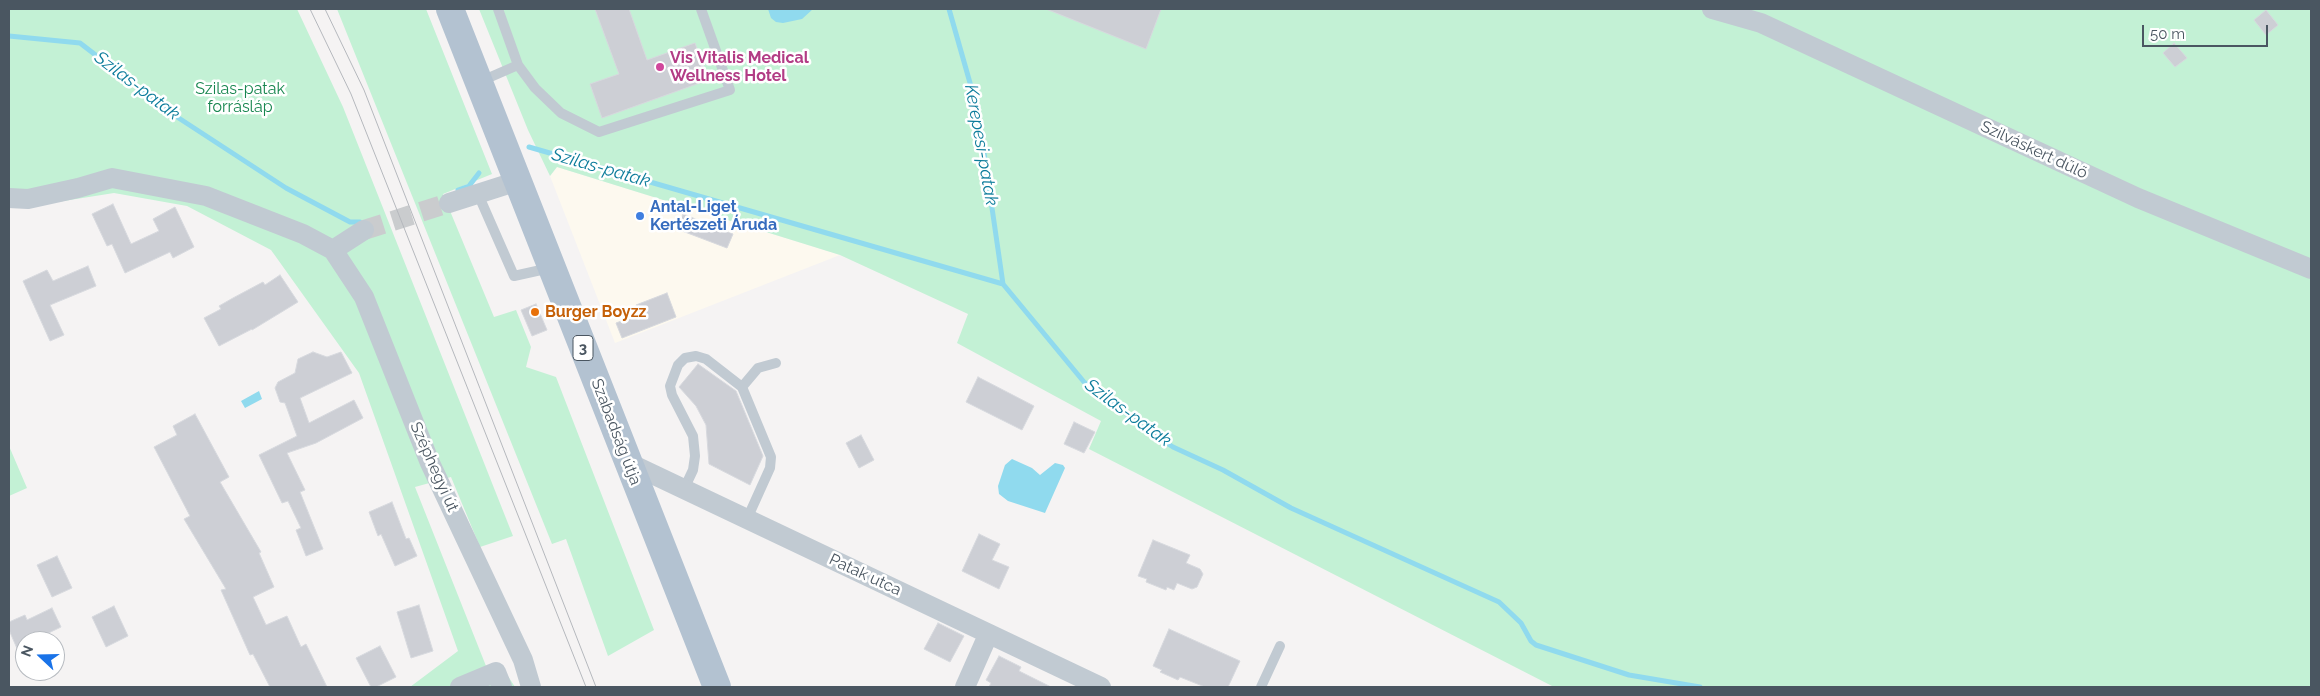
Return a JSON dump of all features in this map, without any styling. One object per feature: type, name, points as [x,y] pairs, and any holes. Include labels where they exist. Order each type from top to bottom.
[{"type":"main road","name":"Szabadság útja","points":[[450,9],[717,687]]},
{"type":"street","name":"Szilváskert dűlő","points":[[1712,9],[1761,24],[2138,198],[2311,269]]},
{"type":"street","name":"Széphegyi út","points":[[9,198],[28,198],[78,188],[112,178],[206,196],[303,234],[332,250],[364,297],[430,463],[523,660],[531,687]]},
{"type":"street","points":[[449,203],[518,181]]},
{"type":"street","points":[[332,250],[364,230]]},
{"type":"street","name":"Patak utca","points":[[629,463],[1101,687]]},
{"type":"street","points":[[965,687],[988,635]]},
{"type":"street","points":[[460,687],[499,680]]},
{"type":"lane","points":[[498,9],[518,65],[535,88],[561,113],[599,132],[730,90],[701,9]]},
{"type":"lane","points":[[478,82],[518,65]]},
{"type":"lane","points":[[478,194],[514,276],[552,268]]},
{"type":"lane","points":[[684,489],[693,470],[695,456],[693,436],[672,395],[670,386],[673,375],[686,358],[696,356],[706,359],[742,387],[771,457],[770,468],[747,519]]},
{"type":"lane","points":[[742,387],[758,368],[776,363]]},
{"type":"lane","points":[[1262,687],[1280,646]]},
{"type":"shaded area","name":"Antal-Liget Kertészeti Áruda","points":[[557,167],[840,255],[615,343],[550,176]]},
{"type":"green space","name":"Szilas-patak forrásláp","points":[[9,9],[297,9],[343,107],[513,536],[480,547],[451,477],[415,487],[486,666],[502,667],[515,687],[410,687],[458,651],[359,373],[271,250],[187,206],[114,193],[32,206],[9,204]]},
{"type":"green space","points":[[337,9],[426,9],[492,174],[443,194],[494,317],[516,310],[531,347],[526,367],[556,377],[654,630],[608,656],[566,539],[552,544]]},
{"type":"green space","points":[[479,9],[2311,9],[2311,687],[1554,687],[1089,449],[1101,421],[957,343],[968,314],[840,255],[557,167],[550,176],[528,130]]},
{"type":"green space","points":[[9,446],[27,488],[9,496]]},
{"type":"water","points":[[768,9],[813,9],[802,19],[783,23],[776,22],[771,18]]},
{"type":"water","points":[[259,391],[262,399],[245,408],[241,401]]},
{"type":"water","points":[[1012,459],[1032,468],[1040,475],[1055,463],[1063,465],[1065,468],[1045,513],[1008,501],[999,494],[998,486],[1005,465]]},
{"type":"building","name":"Vis Vitalis Medical Wellness Hotel","points":[[595,9],[629,9],[647,60],[695,43],[708,80],[602,118],[590,84],[619,74]]},
{"type":"building","points":[[1046,9],[1161,9],[1146,49]]},
{"type":"building","points":[[2266,10],[2278,25],[2266,35],[2254,20]]},
{"type":"building","points":[[2174,43],[2187,58],[2175,67],[2163,53]]},
{"type":"building","points":[[113,204],[131,244],[159,231],[153,219],[175,207],[194,247],[173,258],[170,252],[125,273],[112,244],[107,246],[92,214]]},
{"type":"building","points":[[683,214],[733,234],[727,248],[677,229]]},
{"type":"building","points":[[88,266],[96,286],[50,305],[64,335],[50,341],[23,281],[47,270],[53,281]]},
{"type":"building","points":[[280,275],[298,302],[252,330],[219,346],[204,318],[221,309],[219,306],[233,298],[263,282],[265,285]]},
{"type":"building","points":[[667,293],[676,317],[622,338],[616,323],[640,314],[636,305]]},
{"type":"building","points":[[536,304],[547,330],[532,336],[521,310]]},
{"type":"building","points":[[313,352],[327,357],[341,352],[352,373],[300,398],[309,423],[354,400],[363,418],[316,443],[287,453],[305,490],[300,492],[323,549],[306,556],[296,530],[301,528],[288,501],[282,503],[259,455],[297,436],[285,403],[280,402],[275,388],[278,382],[295,373],[298,359]]},
{"type":"building","points":[[698,364],[736,391],[763,456],[750,485],[709,464],[706,425],[696,406],[679,387]]},
{"type":"building","points":[[978,377],[1034,406],[1022,430],[966,402]]},
{"type":"building","points":[[195,414],[229,477],[220,482],[261,552],[259,553],[274,587],[253,597],[266,625],[287,616],[301,647],[306,644],[327,687],[270,687],[253,654],[250,655],[221,590],[226,589],[184,519],[190,516],[154,447],[177,435],[173,426]]},
{"type":"building","points":[[1074,422],[1095,432],[1084,453],[1064,444]]},
{"type":"building","points":[[861,435],[874,460],[859,468],[846,443]]},
{"type":"building","points":[[392,502],[406,539],[409,538],[417,556],[395,566],[381,534],[378,536],[369,512]]},
{"type":"building","points":[[979,534],[1000,544],[992,560],[1009,567],[999,589],[962,571]]},
{"type":"building","points":[[1153,540],[1190,555],[1186,563],[1200,569],[1203,574],[1197,587],[1192,589],[1177,583],[1174,590],[1167,587],[1166,590],[1146,582],[1147,579],[1138,576]]},
{"type":"building","points":[[57,556],[72,588],[52,597],[37,565]]},
{"type":"building","points":[[419,605],[433,651],[411,658],[397,612]]},
{"type":"building","points":[[114,606],[128,636],[106,647],[92,617]]},
{"type":"building","points":[[52,608],[61,627],[53,631],[15,631],[15,644],[9,630],[9,622],[25,615],[27,620]]},
{"type":"building","points":[[938,623],[964,636],[950,662],[924,649]]},
{"type":"building","points":[[1169,629],[1240,661],[1228,687],[1205,687],[1180,677],[1178,680],[1160,672],[1162,670],[1153,666]]},
{"type":"building","points":[[380,646],[396,677],[376,687],[371,687],[356,658]]},
{"type":"building","points":[[999,656],[1021,667],[1019,671],[1051,687],[989,687],[991,683],[986,680]]},
{"type":"waterway","name":"Kerepesi-patak","points":[[949,9],[978,111],[1003,284]]},
{"type":"waterway","name":"Szilas-patak","points":[[9,36],[80,43],[171,113],[286,188],[350,222],[360,222]]},
{"type":"waterway","name":"Szilas-patak","points":[[529,147],[1003,284],[1084,382],[1111,400],[1139,425],[1173,447],[1223,470],[1291,508],[1499,602],[1521,623],[1531,641],[1536,645],[1629,675],[1700,687]]},
{"type":"waterway","name":"Szilas-patak","points":[[458,190],[469,186],[479,173]]},
{"type":"tunnel","points":[[364,230],[449,203]]},
{"type":"tram line","points":[[310,9],[351,94],[586,687]]},
{"type":"tram line","points":[[325,9],[364,90],[596,687]]},
{"type":"place","name":"Vis Vitalis Medical Wellness Hotel","points":[[660,67]]},
{"type":"place","name":"Antal-Liget Kertészeti Áruda","points":[[640,216]]},
{"type":"place","name":"Burger Boyzz","points":[[535,312]]}]
